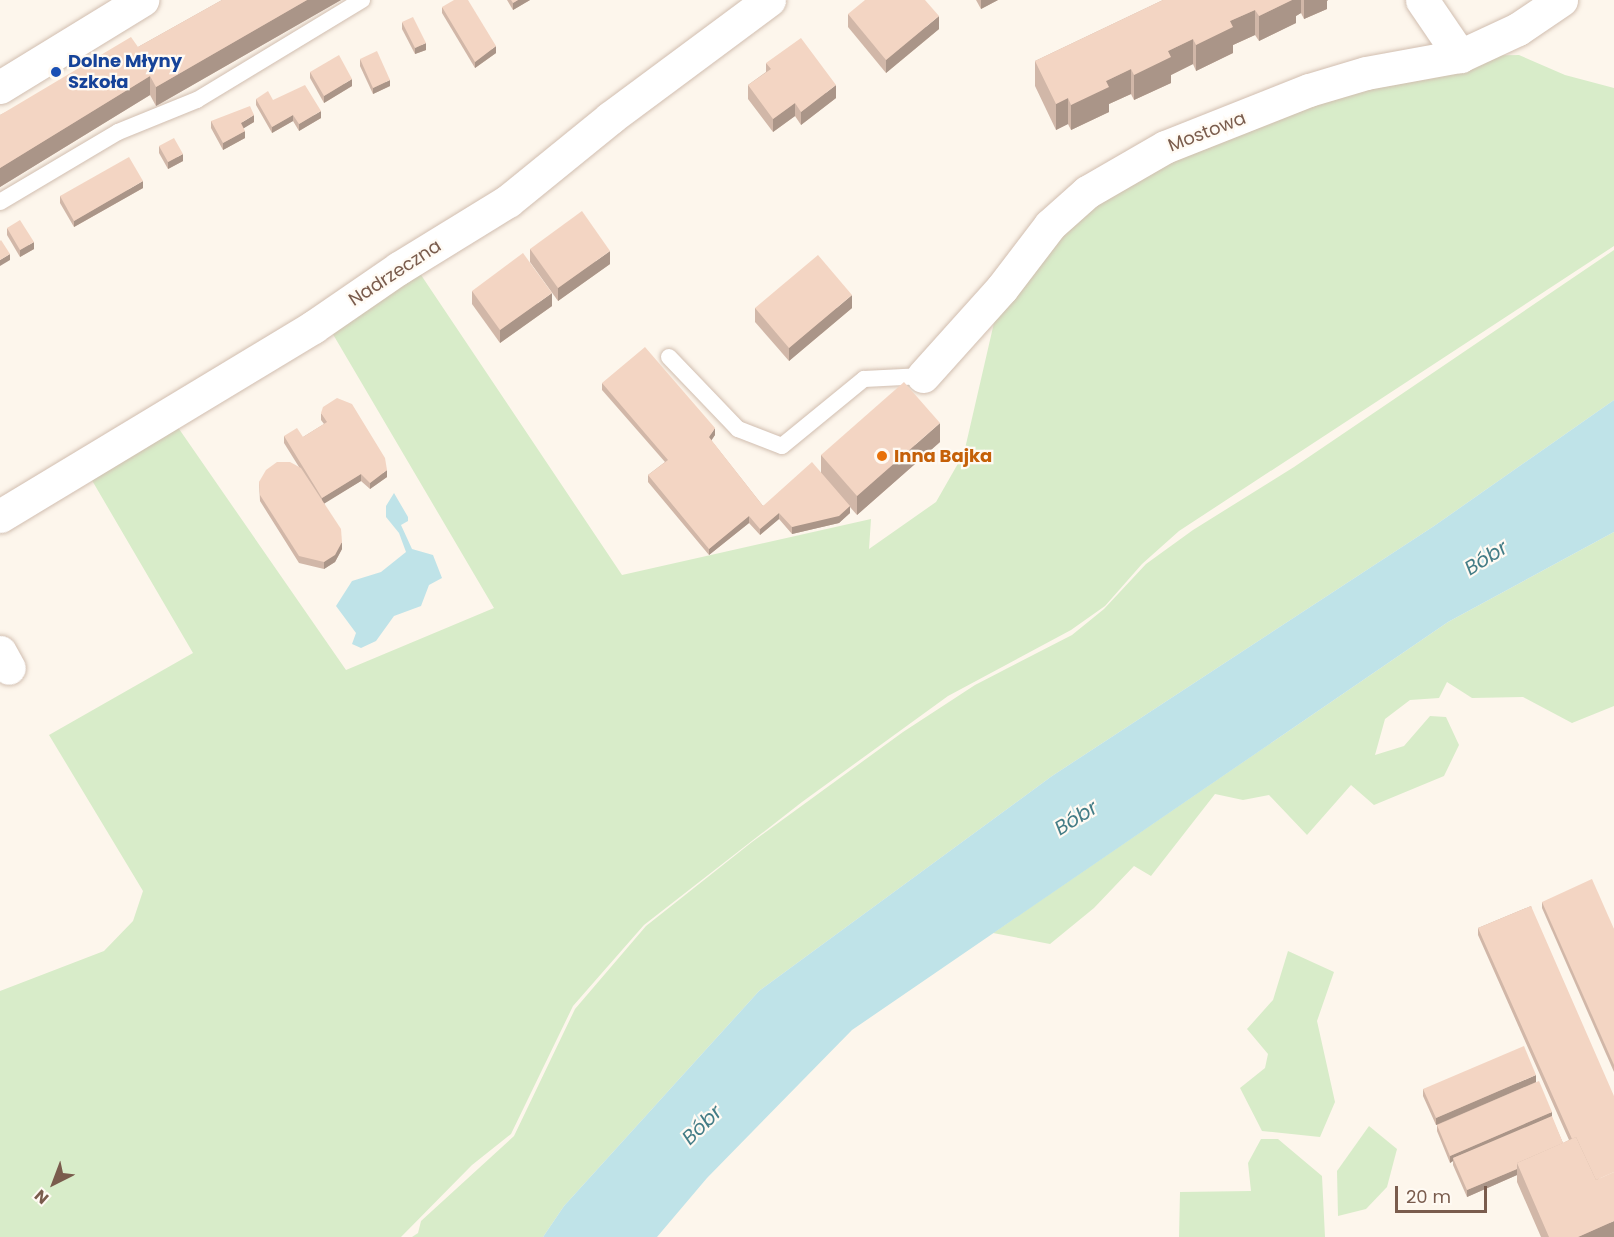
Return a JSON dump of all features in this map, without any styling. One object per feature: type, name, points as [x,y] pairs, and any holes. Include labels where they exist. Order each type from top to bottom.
[{"type":"street","points":[[0,87],[142,0]]},
{"type":"street","name":"Nadrzeczna","points":[[0,516],[313,327],[399,268],[508,201],[610,118],[769,0]]},
{"type":"street","points":[[1422,0],[1460,56]]},
{"type":"street","name":"Mostowa","points":[[923,376],[1002,288],[1050,225],[1087,192],[1165,147],[1309,90],[1366,74],[1460,56],[1518,29],[1561,0]]},
{"type":"lane","points":[[0,202],[118,132],[197,100],[362,0]]},
{"type":"lane","points":[[669,357],[738,429],[782,446],[864,379],[923,376]]},
{"type":"green space","points":[[1519,55],[1565,75],[1614,88],[1614,246],[1179,531],[1142,564],[1105,606],[1071,630],[948,696],[802,802],[644,925],[573,1006],[511,1134],[472,1165],[401,1237],[0,1237],[0,991],[104,951],[133,921],[143,891],[49,735],[193,653],[83,465],[168,413],[346,670],[494,608],[324,319],[411,260],[622,575],[871,519],[869,549],[936,502],[964,453],[1002,288],[1050,225],[1165,147],[1460,56]]},
{"type":"green space","points":[[1614,250],[1614,400],[1434,526],[1052,776],[759,991],[564,1206],[543,1237],[412,1237],[418,1233],[421,1221],[514,1136],[575,1009],[646,926],[752,842],[903,732],[975,685],[1072,635],[1104,609],[1146,564],[1193,530],[1294,467]]},
{"type":"green space","points":[[1614,532],[1614,706],[1572,723],[1523,697],[1472,698],[1447,682],[1439,698],[1410,700],[1385,719],[1375,755],[1404,746],[1430,716],[1446,717],[1459,745],[1444,776],[1374,805],[1351,785],[1307,835],[1269,795],[1243,800],[1215,794],[1151,876],[1134,866],[1094,908],[1050,944],[993,933],[1448,622]]},
{"type":"green space","points":[[1288,951],[1334,972],[1317,1021],[1335,1102],[1320,1137],[1262,1131],[1240,1088],[1265,1068],[1268,1054],[1247,1029],[1273,1000]]},
{"type":"green space","points":[[1369,1126],[1397,1149],[1387,1187],[1366,1209],[1338,1216],[1337,1171]]},
{"type":"green space","points":[[1261,1139],[1278,1139],[1322,1176],[1325,1237],[1179,1237],[1180,1192],[1251,1191],[1248,1163]]},
{"type":"water","name":"Bóbr","points":[[1614,400],[1614,532],[1448,622],[852,1030],[707,1178],[657,1237],[543,1237],[564,1206],[759,991],[1052,776],[1434,526]]},
{"type":"water","points":[[394,493],[408,517],[408,521],[401,525],[412,549],[433,555],[442,578],[429,585],[421,606],[394,616],[376,641],[361,648],[352,644],[356,633],[336,606],[352,581],[381,572],[406,552],[399,533],[386,517],[386,506]]},
{"type":"building","points":[[222,0],[307,0],[156,87],[150,76],[0,168],[0,115],[131,37],[138,47]]},
{"type":"building","points":[[454,0],[468,0],[496,46],[475,62],[442,7]]},
{"type":"building","points":[[865,0],[925,0],[939,16],[886,60],[848,14]]},
{"type":"building","points":[[1163,0],[1292,0],[1259,16],[1255,10],[1230,21],[1233,27],[1196,45],[1193,39],[1168,51],[1171,57],[1134,75],[1131,69],[1106,81],[1109,87],[1071,105],[1068,98],[1056,104],[1035,61]]},
{"type":"building","points":[[413,17],[426,43],[415,48],[402,22]]},
{"type":"building","points":[[801,38],[836,85],[801,112],[795,103],[773,119],[748,85],[771,69],[766,63]]},
{"type":"building","points":[[377,51],[390,80],[373,88],[360,59]]},
{"type":"building","points":[[339,55],[352,79],[324,96],[310,72]]},
{"type":"building","points":[[305,85],[321,111],[299,124],[293,115],[272,127],[256,99],[268,91],[273,100]]},
{"type":"building","points":[[250,106],[254,115],[241,123],[245,131],[223,143],[211,121]]},
{"type":"building","points":[[174,138],[183,154],[168,162],[159,146]]},
{"type":"building","points":[[129,157],[143,181],[74,221],[60,196]]},
{"type":"building","points":[[582,211],[610,251],[558,288],[530,249]]},
{"type":"building","points":[[20,220],[34,242],[20,250],[7,228]]},
{"type":"building","points":[[0,241],[10,254],[0,260]]},
{"type":"building","points":[[523,253],[552,293],[500,330],[472,291]]},
{"type":"building","points":[[818,255],[852,295],[789,348],[755,308]]},
{"type":"building","points":[[645,347],[715,428],[709,437],[763,506],[812,462],[850,506],[839,516],[792,527],[779,513],[760,529],[749,516],[709,549],[648,475],[668,460],[602,383]]},
{"type":"building","points":[[904,382],[940,423],[857,496],[821,455]]},
{"type":"building","points":[[337,398],[352,404],[385,458],[387,470],[370,483],[361,474],[322,498],[284,436],[297,428],[303,437],[327,422],[321,413],[323,407]]},
{"type":"building","points":[[277,462],[290,462],[301,468],[341,529],[342,542],[335,555],[324,562],[299,556],[260,495],[259,482],[266,470]]},
{"type":"building","points":[[1592,879],[1614,929],[1614,1065],[1542,902]]},
{"type":"building","points":[[1531,906],[1614,1096],[1614,1172],[1596,1180],[1576,1137],[1572,1139],[1478,928]]},
{"type":"building","points":[[1524,1046],[1536,1075],[1436,1118],[1423,1089]]},
{"type":"building","points":[[1539,1081],[1552,1112],[1450,1156],[1437,1125]]},
{"type":"building","points":[[1552,1116],[1563,1143],[1517,1163],[1517,1169],[1467,1190],[1453,1158]]},
{"type":"building","points":[[1576,1137],[1596,1180],[1614,1172],[1614,1221],[1578,1237],[1549,1237],[1517,1163]]},
{"type":"place","name":"Dolne Młyny Szkoła","points":[[56,72]]},
{"type":"place","name":"Inna Bajka","points":[[882,456]]}]
